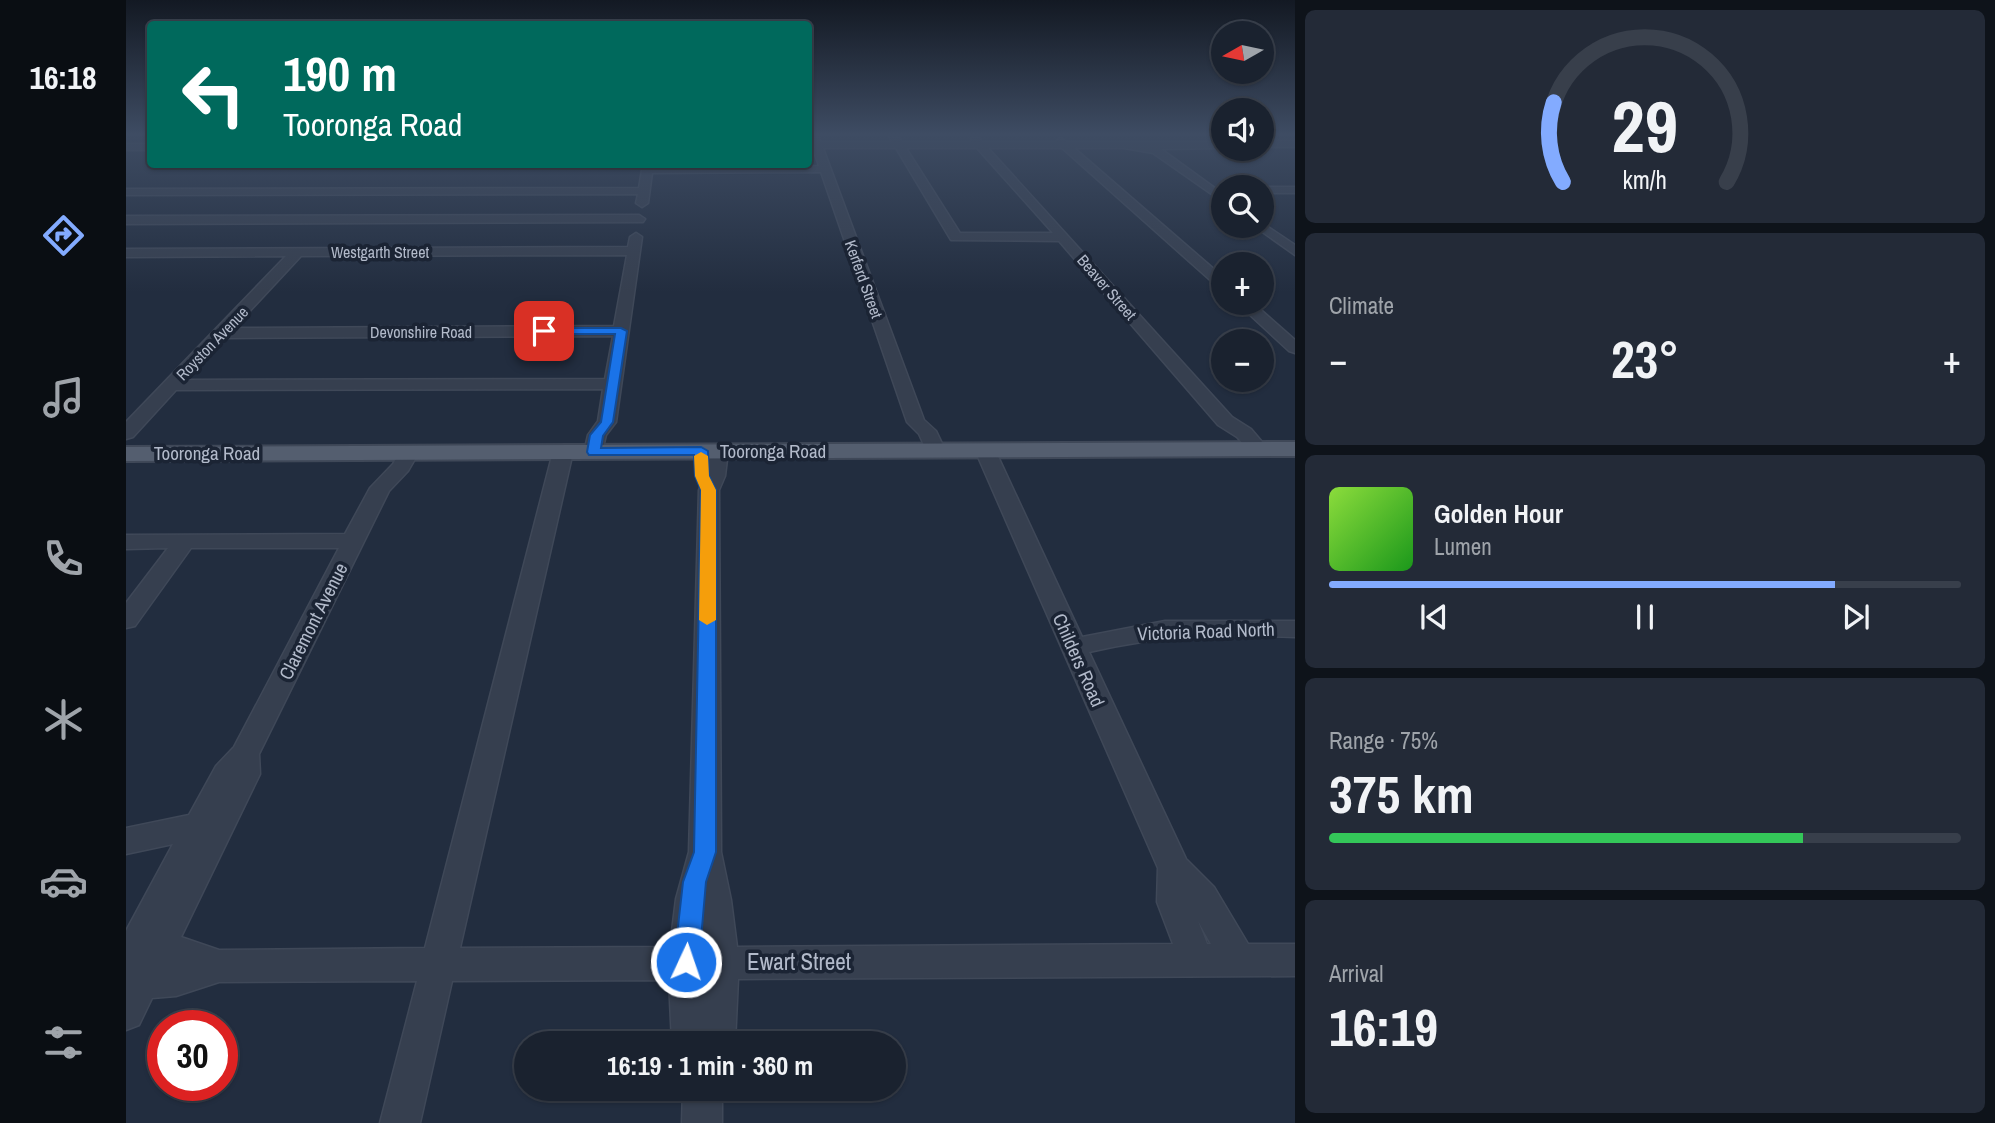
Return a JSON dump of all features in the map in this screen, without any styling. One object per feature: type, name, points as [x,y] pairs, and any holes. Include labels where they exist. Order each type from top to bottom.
[{"type":"main road","name":"Tooronga Road","points":[[126,454],[1295,449]]},
{"type":"street","points":[[602,452],[613,435],[607,422],[644,187]]},
{"type":"street","name":"Kerferd Street","points":[[832,187],[916,422],[913,432],[927,450]]},
{"type":"street","points":[[925,187],[956,237],[1063,237]]},
{"type":"street","name":"Beaver Street","points":[[1020,187],[1224,421],[1225,429],[1250,449]]},
{"type":"street","points":[[1113,187],[1211,273]]},
{"type":"street","points":[[1274,190],[1295,190]]},
{"type":"street","points":[[126,192],[644,191]]},
{"type":"street","points":[[126,220],[639,219]]},
{"type":"street","points":[[135,240],[163,220]]},
{"type":"street","points":[[1274,236],[1295,251]]},
{"type":"street","name":"Westgarth Street","points":[[126,253],[634,251]]},
{"type":"street","name":"Royston Avenue","points":[[126,433],[298,252]]},
{"type":"street","points":[[1258,315],[1295,348]]},
{"type":"street","name":"Devonshire Road","points":[[221,333],[621,331]]},
{"type":"street","points":[[172,385],[613,384]]},
{"type":"street","name":"Childers Road","points":[[985,450],[1174,868],[1202,897],[1239,961]]},
{"type":"street","points":[[709,451],[702,476],[709,490],[705,852],[714,884],[721,962],[717,1031]]},
{"type":"street","name":"Claremont Avenue","points":[[136,973],[209,826],[245,774],[245,754],[380,488],[401,467],[399,452]]},
{"type":"street","points":[[400,1123],[563,452]]},
{"type":"street","points":[[126,620],[185,541]]},
{"type":"street","points":[[126,542],[354,541]]},
{"type":"street","name":"Victoria Road North","points":[[1068,636],[1106,642],[1117,636],[1166,629],[1295,629]]},
{"type":"street","points":[[134,841],[169,831],[209,826]]},
{"type":"street","points":[[134,841],[159,851],[192,859]]},
{"type":"street","points":[[690,1031],[685,994],[686,962],[695,882],[705,852]]},
{"type":"street","name":"Childers Road","points":[[1174,868],[1174,902],[1196,961]]},
{"type":"street","name":"Ewart Street","points":[[136,973],[176,979],[219,966],[1295,960]]},
{"type":"street","points":[[702,1123],[703,1101]]},
{"type":"slow traffic","points":[[701,456],[702,476],[709,490],[707,620]]},
{"type":"route","points":[[544,331],[621,331],[607,422],[597,435],[594,452],[701,451],[702,476],[709,490],[705,852],[695,882],[686,962]]}]
